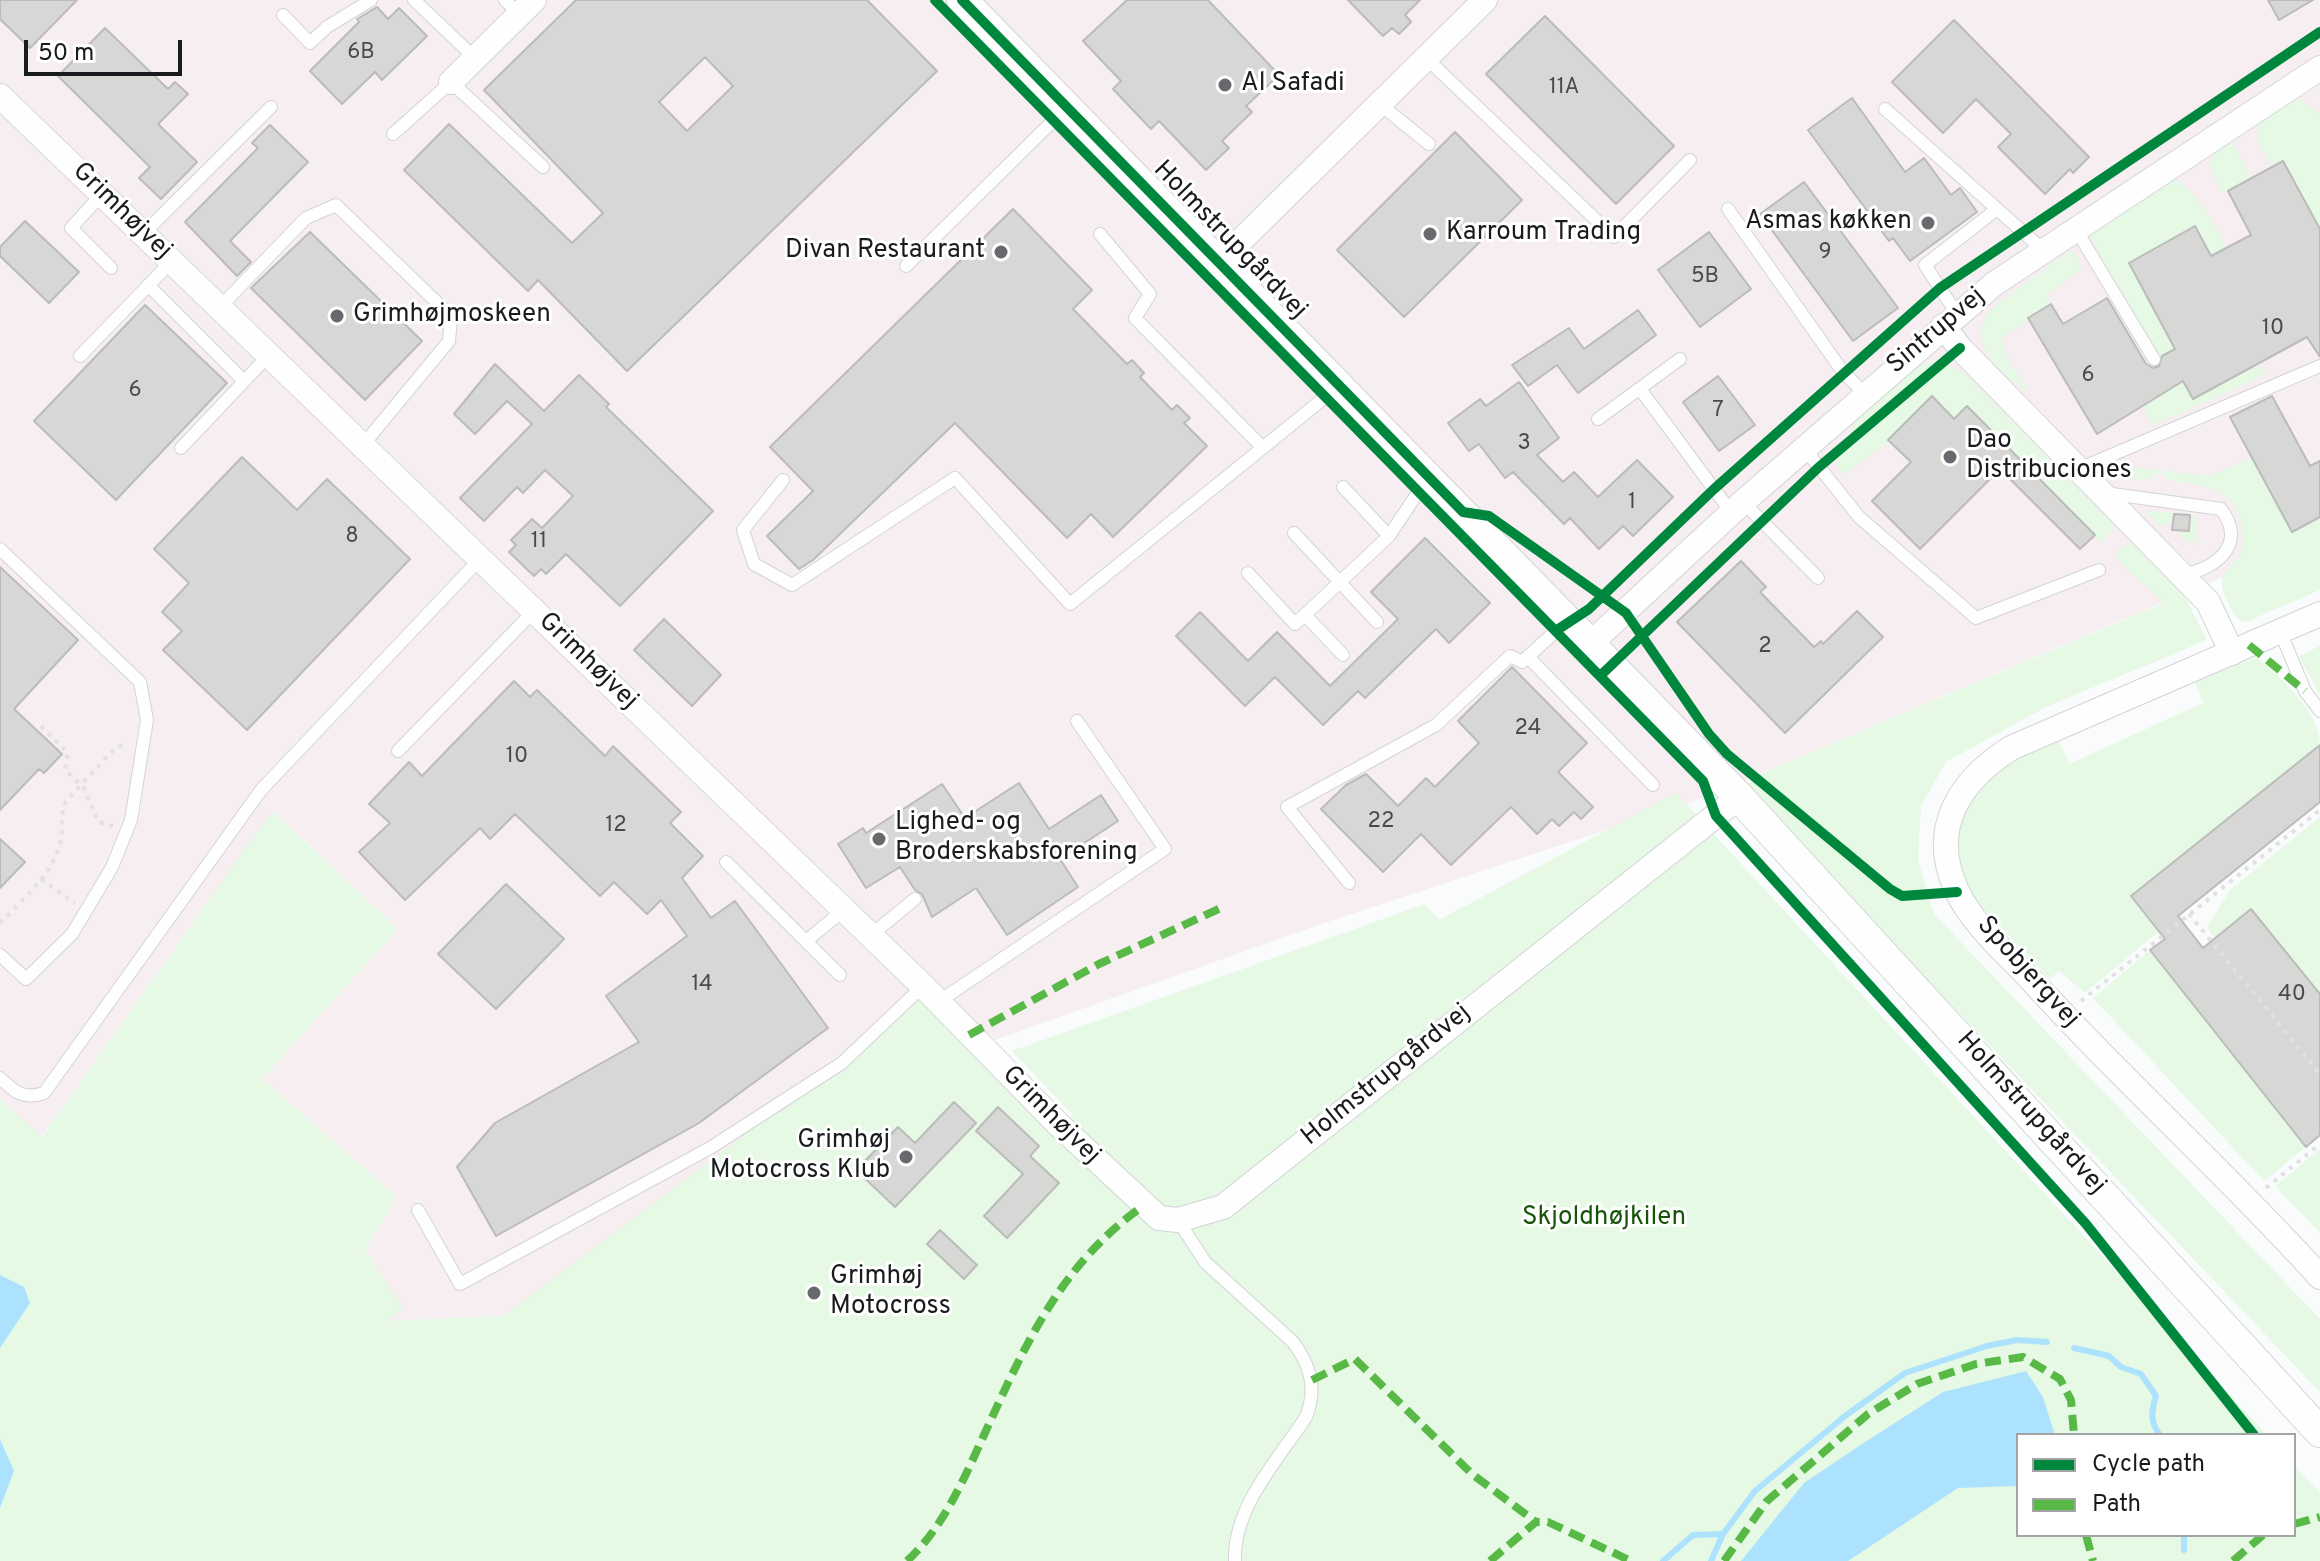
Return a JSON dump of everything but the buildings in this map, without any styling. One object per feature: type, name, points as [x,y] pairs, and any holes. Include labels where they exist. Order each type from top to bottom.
[{"type":"street","name":"Holmstrupgårdvej","points":[[962,0],[1739,797],[2320,1432]]},
{"type":"street","name":"Holmstrupgårdvej","points":[[1219,262],[1485,0]]},
{"type":"street","points":[[451,82],[519,5]]},
{"type":"street","name":"Sintrupvej","points":[[1591,643],[1737,507],[1950,320],[2075,228],[2317,77]]},
{"type":"street","name":"Grimhøjvej","points":[[0,96],[871,935],[1143,1206],[1159,1218],[1178,1220]]},
{"type":"street","points":[[1950,320],[1960,348],[2208,602],[2232,653]]},
{"type":"street","name":"Spobjergvej","points":[[2320,614],[2011,748],[1986,764],[1961,791],[1951,814],[1947,839],[1949,865],[1957,892],[1978,922],[2064,1015],[2251,1200],[2320,1277]]},
{"type":"street","name":"Holmstrupgårdvej","points":[[1178,1220],[1223,1207],[1255,1184],[1488,994],[1739,797]]},
{"type":"lane","points":[[283,15],[310,43],[327,27],[371,0]]},
{"type":"lane","points":[[414,0],[475,58]]},
{"type":"lane","points":[[1426,58],[1614,237],[1690,160]]},
{"type":"lane","points":[[393,134],[451,82],[543,167]]},
{"type":"lane","points":[[1381,105],[1429,144]]},
{"type":"lane","points":[[143,234],[271,107]]},
{"type":"lane","points":[[906,266],[1067,107]]},
{"type":"lane","points":[[1885,109],[2043,250]]},
{"type":"lane","points":[[102,194],[71,228],[111,268]]},
{"type":"lane","points":[[220,307],[306,218],[336,205],[451,316],[449,341],[363,445]]},
{"type":"lane","points":[[1728,209],[1843,372],[1864,393]]},
{"type":"lane","points":[[1950,320],[1925,265],[1997,209]]},
{"type":"lane","points":[[2075,228],[2154,359]]},
{"type":"lane","points":[[1100,234],[1150,294],[1135,318],[1263,448]]},
{"type":"lane","points":[[80,356],[172,261]]},
{"type":"lane","points":[[148,285],[244,381]]},
{"type":"lane","points":[[181,448],[269,355]]},
{"type":"lane","points":[[1598,419],[1680,359]]},
{"type":"lane","points":[[2079,469],[2320,366]]},
{"type":"lane","points":[[783,480],[743,530],[754,564],[792,585],[955,478],[1070,604],[1339,386]]},
{"type":"lane","points":[[1640,389],[1737,507],[1818,578]]},
{"type":"lane","points":[[1804,448],[1859,517],[1976,618],[2099,570]]},
{"type":"lane","points":[[1248,573],[1295,624],[1389,536],[1419,491],[1432,482]]},
{"type":"lane","points":[[1343,487],[1389,536]]},
{"type":"lane","points":[[2102,493],[2221,509],[2231,527],[2226,552],[2209,569],[2182,575]]},
{"type":"lane","points":[[1294,533],[1377,622]]},
{"type":"lane","points":[[0,549],[140,682],[147,720],[126,831],[88,911],[72,934],[26,979],[0,955]]},
{"type":"lane","points":[[0,1078],[18,1095],[31,1097],[44,1093],[261,790],[480,559]]},
{"type":"lane","points":[[398,751],[534,611]]},
{"type":"lane","points":[[1305,615],[1343,655]]},
{"type":"lane","points":[[1349,883],[1287,807],[1436,725],[1510,656],[1522,662],[1557,630]]},
{"type":"lane","points":[[2280,631],[2305,691],[2320,711]]},
{"type":"lane","points":[[1528,657],[1653,785]]},
{"type":"lane","points":[[418,1210],[460,1284],[724,1140],[842,1063],[931,994],[1165,849],[1077,721]]},
{"type":"lane","points":[[726,862],[840,975]]},
{"type":"lane","points":[[871,935],[915,899]]},
{"type":"lane","points":[[806,941],[844,910]]},
{"type":"lane","points":[[1178,1220],[1205,1262],[1293,1342],[1304,1356],[1312,1380],[1313,1400],[1306,1417],[1245,1510],[1236,1536],[1235,1561]]},
{"type":"path","points":[[41,726],[68,753],[65,770],[81,785],[98,822],[126,831]]},
{"type":"path","points":[[0,923],[41,879],[59,847],[62,810],[81,785],[116,747],[144,745]]},
{"type":"path","points":[[2064,1015],[2320,810]]},
{"type":"path","points":[[41,879],[88,911]]},
{"type":"path","points":[[2189,914],[2320,1074]]},
{"type":"path","points":[[2251,1200],[2320,1144]]},
{"type":"shaded area","points":[[0,0],[2320,0],[2320,536],[1700,799],[1324,923],[972,1048],[504,1316],[385,1321],[402,1308],[365,1250],[397,1197],[262,1079],[398,929],[273,811],[41,1137],[0,1099]]},
{"type":"green space","points":[[2299,99],[2320,114],[2320,229],[2283,161],[2272,167],[2259,144],[2257,122]]},
{"type":"green space","points":[[2231,140],[2251,178],[2222,193],[2210,165],[2214,151]]},
{"type":"green space","points":[[2175,180],[2186,187],[2208,214],[2250,297],[2237,304],[2195,227],[2129,263],[2258,363],[2266,375],[2156,424],[2151,423],[2143,406],[2165,392],[2170,376],[2091,238],[2095,231],[2163,184]]},
{"type":"green space","points":[[2069,251],[2075,253],[2082,267],[2047,295],[2051,304],[2002,338],[2009,361],[2028,390],[2025,391],[1994,363],[1982,341],[1981,330],[1985,318],[1995,306]]},
{"type":"green space","points":[[1935,360],[1967,376],[2116,527],[2101,542],[1967,407],[1954,419],[1932,397],[1883,446],[1843,475],[1835,461],[1856,421],[1918,367]]},
{"type":"green space","points":[[2252,458],[2292,532],[2320,517],[2320,590],[2246,622],[2234,614],[2222,584],[2225,573],[2243,547],[2242,528],[2232,502],[2211,489],[2165,480],[2165,474],[2154,474],[2153,479],[2127,479],[2115,477],[2106,470],[2112,463],[2125,460],[2130,467],[2209,476]]},
{"type":"green space","points":[[2145,511],[2173,512],[2173,522],[2159,526]]},
{"type":"green space","points":[[2190,515],[2196,517],[2199,548],[2193,539],[2186,543],[2177,530],[2188,531]]},
{"type":"green space","points":[[2130,542],[2185,597],[2207,640],[2046,707],[1946,762],[1921,806],[1918,859],[1934,914],[2320,1319],[2320,1392],[1901,952],[1748,784],[1760,774],[2164,603],[2114,556]]},
{"type":"green space","points":[[2320,646],[2320,695],[2299,656]]},
{"type":"green space","points":[[2257,658],[2298,696],[2314,720],[2320,745],[2131,895],[2159,931],[2085,993],[2059,971],[2050,979],[1971,896],[1962,875],[1958,840],[1965,804],[1995,769],[2058,738],[2069,764],[2203,703],[2194,679]]},
{"type":"green space","name":"Skjoldhøjkilen","points":[[1676,793],[2265,1433],[2016,1433],[2016,1537],[2296,1537],[2296,1467],[2320,1493],[2320,1561],[0,1561],[0,1099],[42,1137],[272,811],[398,929],[262,1079],[397,1197],[365,1250],[403,1308],[387,1321],[504,1316],[841,1063],[923,986],[1058,1124],[1073,1115],[1012,1051],[1425,904],[1439,920]]},
{"type":"green space","points":[[2320,817],[2320,994],[2252,909],[2215,938],[2207,927],[2231,889]]},
{"type":"green space","points":[[2150,950],[2306,1147],[2264,1181],[2093,998]]},
{"type":"green space","points":[[2320,1149],[2320,1233],[2275,1186]]},
{"type":"water","points":[[0,1275],[24,1287],[30,1303],[0,1348]]},
{"type":"water","points":[[2026,1371],[2043,1397],[2054,1433],[2016,1433],[2016,1486],[1958,1488],[1848,1561],[1741,1561],[1804,1483],[1943,1392]]},
{"type":"water","points":[[0,1439],[14,1471],[0,1508]]},
{"type":"waterway","points":[[1711,1561],[1723,1534],[1755,1491],[1845,1416],[1905,1373],[1987,1346],[2017,1340],[2047,1342]]},
{"type":"waterway","points":[[2074,1348],[2109,1356],[2121,1367],[2141,1374],[2156,1396],[2152,1417],[2159,1433]]},
{"type":"waterway","points":[[1663,1561],[1693,1535],[1723,1534]]},
{"type":"waterway","points":[[2184,1537],[2184,1550]]},
{"type":"marked path","points":[[2249,645],[2305,691]]},
{"type":"marked path","points":[[969,1035],[1099,964],[1223,907]]},
{"type":"marked path","points":[[907,1561],[931,1534],[952,1502],[1014,1370],[1048,1309],[1089,1254],[1143,1206]]},
{"type":"marked path","points":[[1724,1561],[1767,1501],[1868,1414],[1917,1384],[1976,1364],[2023,1357],[2060,1379],[2071,1400],[2074,1433]]},
{"type":"marked path","points":[[1312,1380],[1355,1359],[1472,1474],[1536,1522]]},
{"type":"marked path","points":[[2296,1523],[2320,1517]]},
{"type":"marked path","points":[[1490,1561],[1536,1522],[1548,1522],[1631,1561]]},
{"type":"marked path","points":[[2087,1537],[2093,1561]]},
{"type":"marked path","points":[[2233,1561],[2261,1537]]},
{"type":"cycle path","points":[[935,0],[1703,781],[1716,816],[2086,1224],[2252,1433]]},
{"type":"cycle path","points":[[962,0],[1463,512],[1489,516],[1626,613],[1709,734],[1727,754],[1890,889],[1902,896],[1957,892]]},
{"type":"cycle path","points":[[1557,630],[1589,609],[1714,489],[1940,288],[2320,32]]},
{"type":"cycle path","points":[[1601,675],[1819,467],[1960,348]]},
{"type":"place","name":"Al Safadi","points":[[1225,85]]},
{"type":"place","name":"Asmas køkken","points":[[1928,223]]},
{"type":"place","name":"Karroum Trading","points":[[1430,234]]},
{"type":"place","name":"Divan Restaurant","points":[[1001,252]]},
{"type":"place","name":"Grimhøjmoskeen","points":[[337,316]]},
{"type":"place","name":"Dao Distribuciones","points":[[1950,457]]},
{"type":"place","name":"Lighed- og Broderskabsforening","points":[[879,839]]},
{"type":"place","name":"Grimhøj Motocross Klub","points":[[906,1157]]},
{"type":"place","name":"Grimhøj Motocross","points":[[814,1293]]}]
